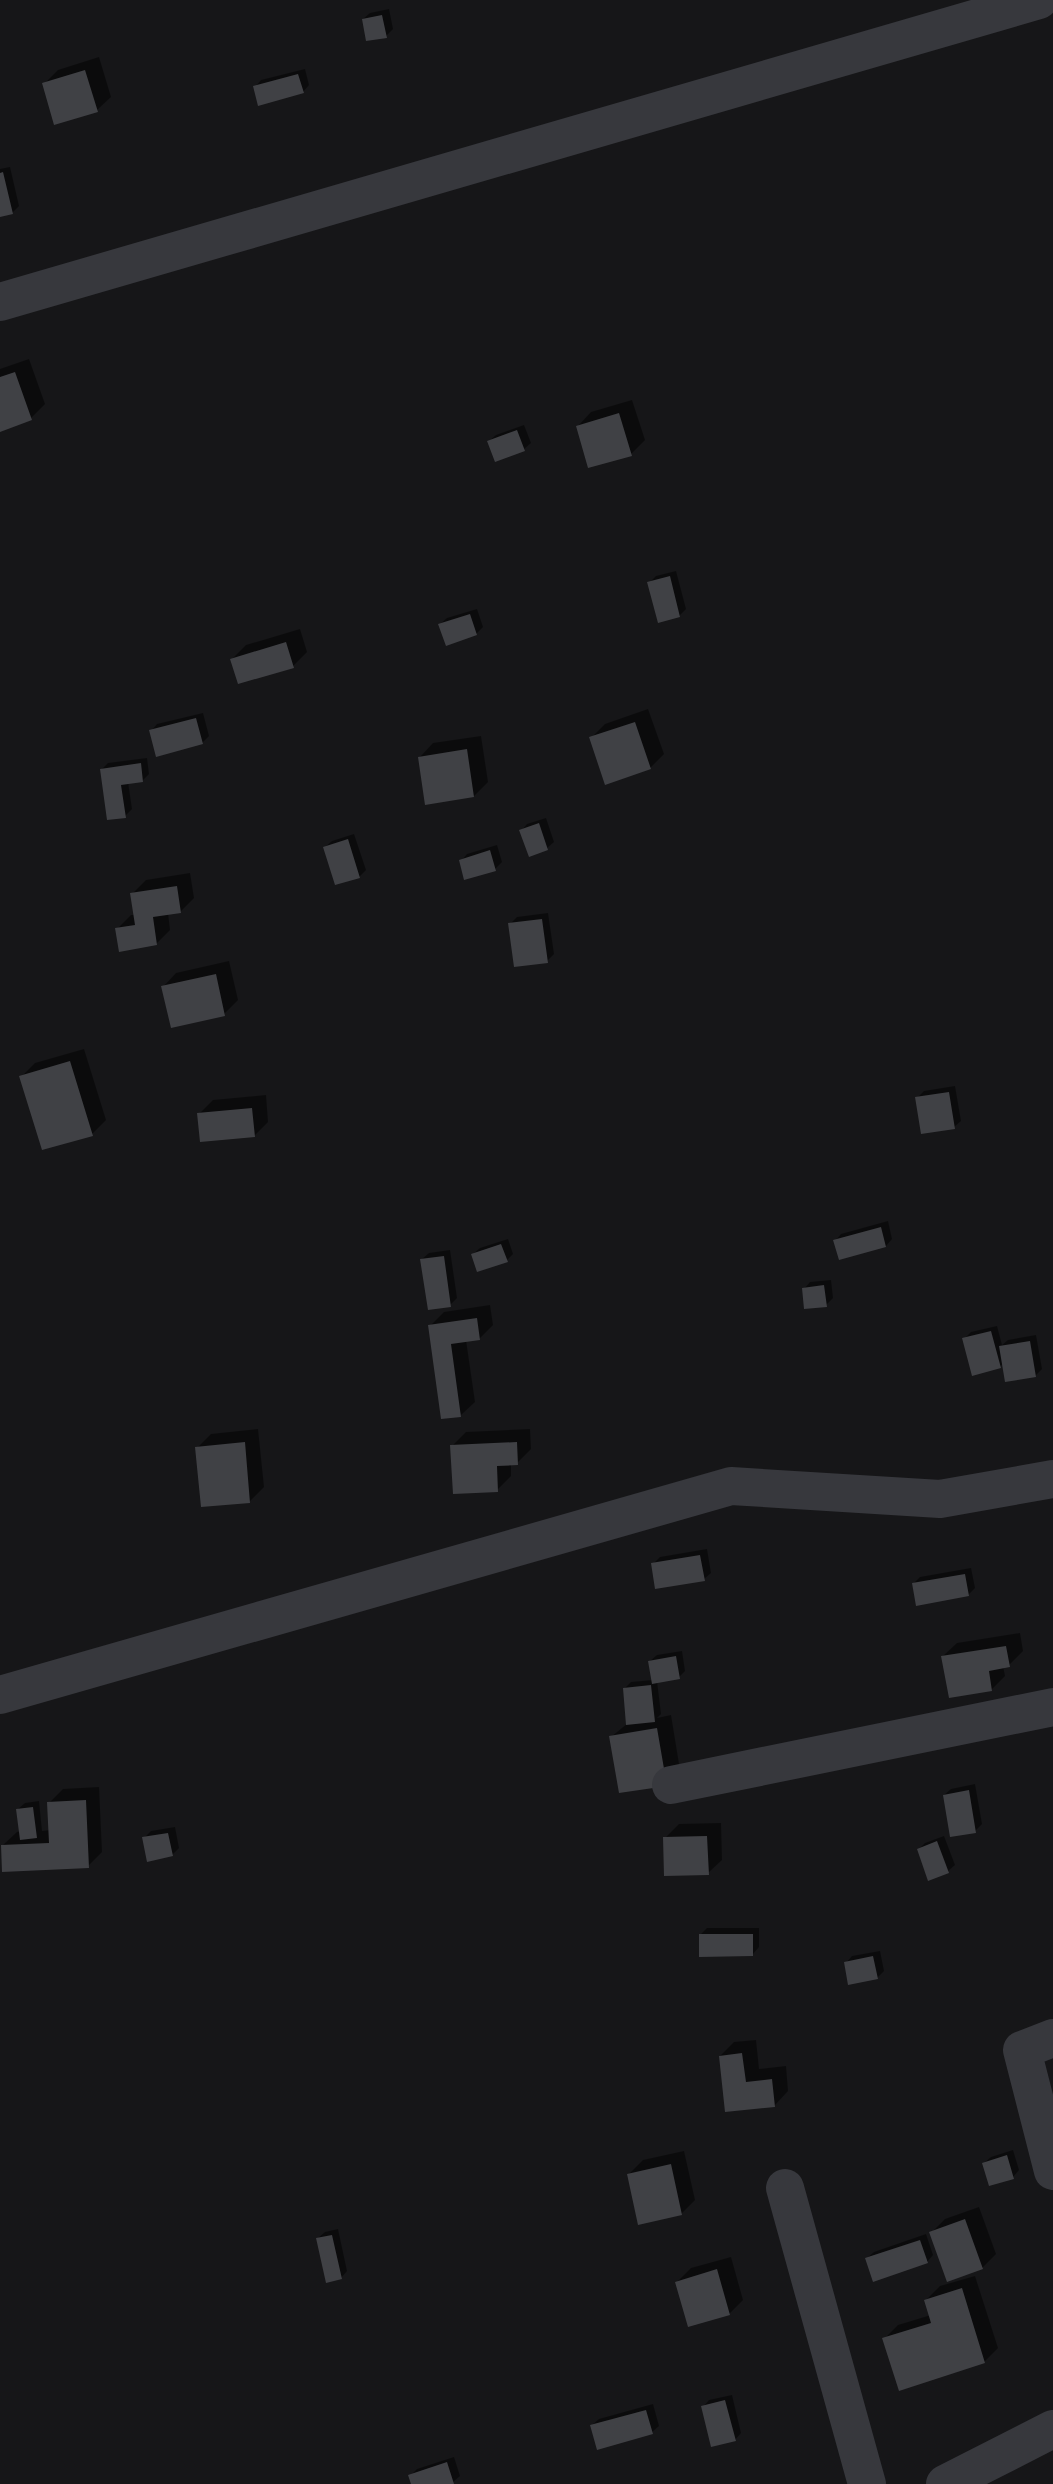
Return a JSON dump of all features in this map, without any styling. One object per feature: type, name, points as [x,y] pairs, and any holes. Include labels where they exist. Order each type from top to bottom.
[{"type":"street","points":[[0,302],[1039,0]]},
{"type":"street","points":[[0,1695],[731,1486],[940,1499],[1053,1479]]},
{"type":"street","points":[[671,1785],[1053,1707]]},
{"type":"street","points":[[1053,2038],[1022,2050],[1053,2171]]},
{"type":"street","points":[[785,2188],[867,2484]]},
{"type":"street","points":[[945,2484],[1053,2429]]},
{"type":"building","points":[[382,15],[387,38],[366,41],[362,19]]},
{"type":"building","points":[[85,70],[98,112],[54,125],[42,83]]},
{"type":"building","points":[[298,74],[304,93],[258,106],[253,86]]},
{"type":"building","points":[[3,172],[13,214],[0,217],[0,173]]},
{"type":"building","points":[[15,372],[32,420],[0,432],[0,377]]},
{"type":"building","points":[[619,413],[632,456],[588,468],[576,426]]},
{"type":"building","points":[[517,430],[525,451],[495,462],[487,441]]},
{"type":"building","points":[[670,576],[680,617],[658,623],[647,582]]},
{"type":"building","points":[[470,614],[477,635],[446,646],[438,624]]},
{"type":"building","points":[[286,642],[294,668],[238,684],[230,659]]},
{"type":"building","points":[[196,718],[203,744],[156,757],[149,730]]},
{"type":"building","points":[[635,722],[651,769],[605,785],[589,737]]},
{"type":"building","points":[[467,749],[474,797],[425,805],[418,757]]},
{"type":"building","points":[[141,763],[143,782],[121,785],[126,818],[107,820],[100,769]]},
{"type":"building","points":[[539,823],[548,850],[529,857],[519,830]]},
{"type":"building","points":[[348,839],[360,878],[335,885],[323,847]]},
{"type":"building","points":[[490,850],[496,871],[464,880],[459,860]]},
{"type":"building","points":[[177,886],[181,913],[153,917],[157,945],[119,952],[115,928],[135,925],[130,893]]},
{"type":"building","points":[[542,919],[548,963],[514,967],[508,923]]},
{"type":"building","points":[[216,974],[225,1016],[171,1028],[161,986]]},
{"type":"building","points":[[70,1061],[93,1136],[42,1150],[19,1076]]},
{"type":"building","points":[[949,1092],[955,1129],[921,1134],[915,1097]]},
{"type":"building","points":[[252,1108],[255,1137],[200,1142],[197,1113]]},
{"type":"building","points":[[881,1227],[886,1247],[839,1260],[833,1240]]},
{"type":"building","points":[[501,1244],[508,1262],[477,1272],[471,1254]]},
{"type":"building","points":[[444,1256],[451,1307],[428,1310],[420,1259]]},
{"type":"building","points":[[824,1285],[827,1307],[804,1309],[802,1288]]},
{"type":"building","points":[[477,1318],[480,1340],[451,1344],[461,1417],[441,1419],[428,1325]]},
{"type":"building","points":[[991,1331],[1001,1368],[972,1376],[962,1338]]},
{"type":"building","points":[[1030,1341],[1036,1377],[1005,1382],[999,1346]]},
{"type":"building","points":[[245,1442],[250,1503],[201,1507],[195,1447]]},
{"type":"building","points":[[517,1442],[518,1465],[497,1466],[498,1492],[453,1494],[450,1445]]},
{"type":"building","points":[[700,1555],[705,1581],[655,1589],[651,1563]]},
{"type":"building","points":[[965,1574],[969,1596],[916,1606],[912,1583]]},
{"type":"building","points":[[1006,1646],[1010,1667],[989,1671],[992,1691],[949,1698],[941,1656]]},
{"type":"building","points":[[676,1656],[680,1679],[652,1684],[648,1661]]},
{"type":"building","points":[[651,1685],[655,1722],[626,1725],[623,1688]]},
{"type":"building","points":[[657,1728],[667,1786],[619,1793],[609,1736]]},
{"type":"building","points":[[969,1790],[976,1833],[950,1837],[943,1795]]},
{"type":"building","points":[[86,1800],[89,1868],[2,1872],[1,1845],[49,1843],[47,1802]]},
{"type":"building","points":[[33,1807],[37,1838],[20,1840],[16,1809]]},
{"type":"building","points":[[168,1833],[173,1856],[147,1862],[142,1837]]},
{"type":"building","points":[[707,1836],[709,1875],[664,1876],[663,1837]]},
{"type":"building","points":[[937,1841],[949,1873],[928,1881],[917,1849]]},
{"type":"building","points":[[699,1934],[753,1934],[753,1956],[699,1957]]},
{"type":"building","points":[[873,1956],[878,1979],[848,1985],[844,1962]]},
{"type":"building","points":[[742,2053],[746,2082],[772,2079],[775,2107],[725,2112],[719,2056]]},
{"type":"building","points":[[1007,2155],[1014,2179],[989,2186],[982,2163]]},
{"type":"building","points":[[671,2164],[682,2215],[638,2225],[627,2174]]},
{"type":"building","points":[[965,2219],[983,2269],[947,2282],[929,2232]]},
{"type":"building","points":[[332,2235],[342,2279],[326,2283],[316,2238]]},
{"type":"building","points":[[920,2240],[928,2263],[873,2282],[865,2258]]},
{"type":"building","points":[[717,2269],[730,2315],[688,2327],[675,2282]]},
{"type":"building","points":[[962,2288],[985,2363],[899,2391],[882,2338],[931,2323],[924,2300]]},
{"type":"building","points":[[725,2400],[736,2441],[711,2447],[701,2406]]},
{"type":"building","points":[[646,2410],[653,2434],[597,2450],[590,2425]]},
{"type":"building","points":[[447,2462],[454,2484],[411,2484],[408,2475]]}]
